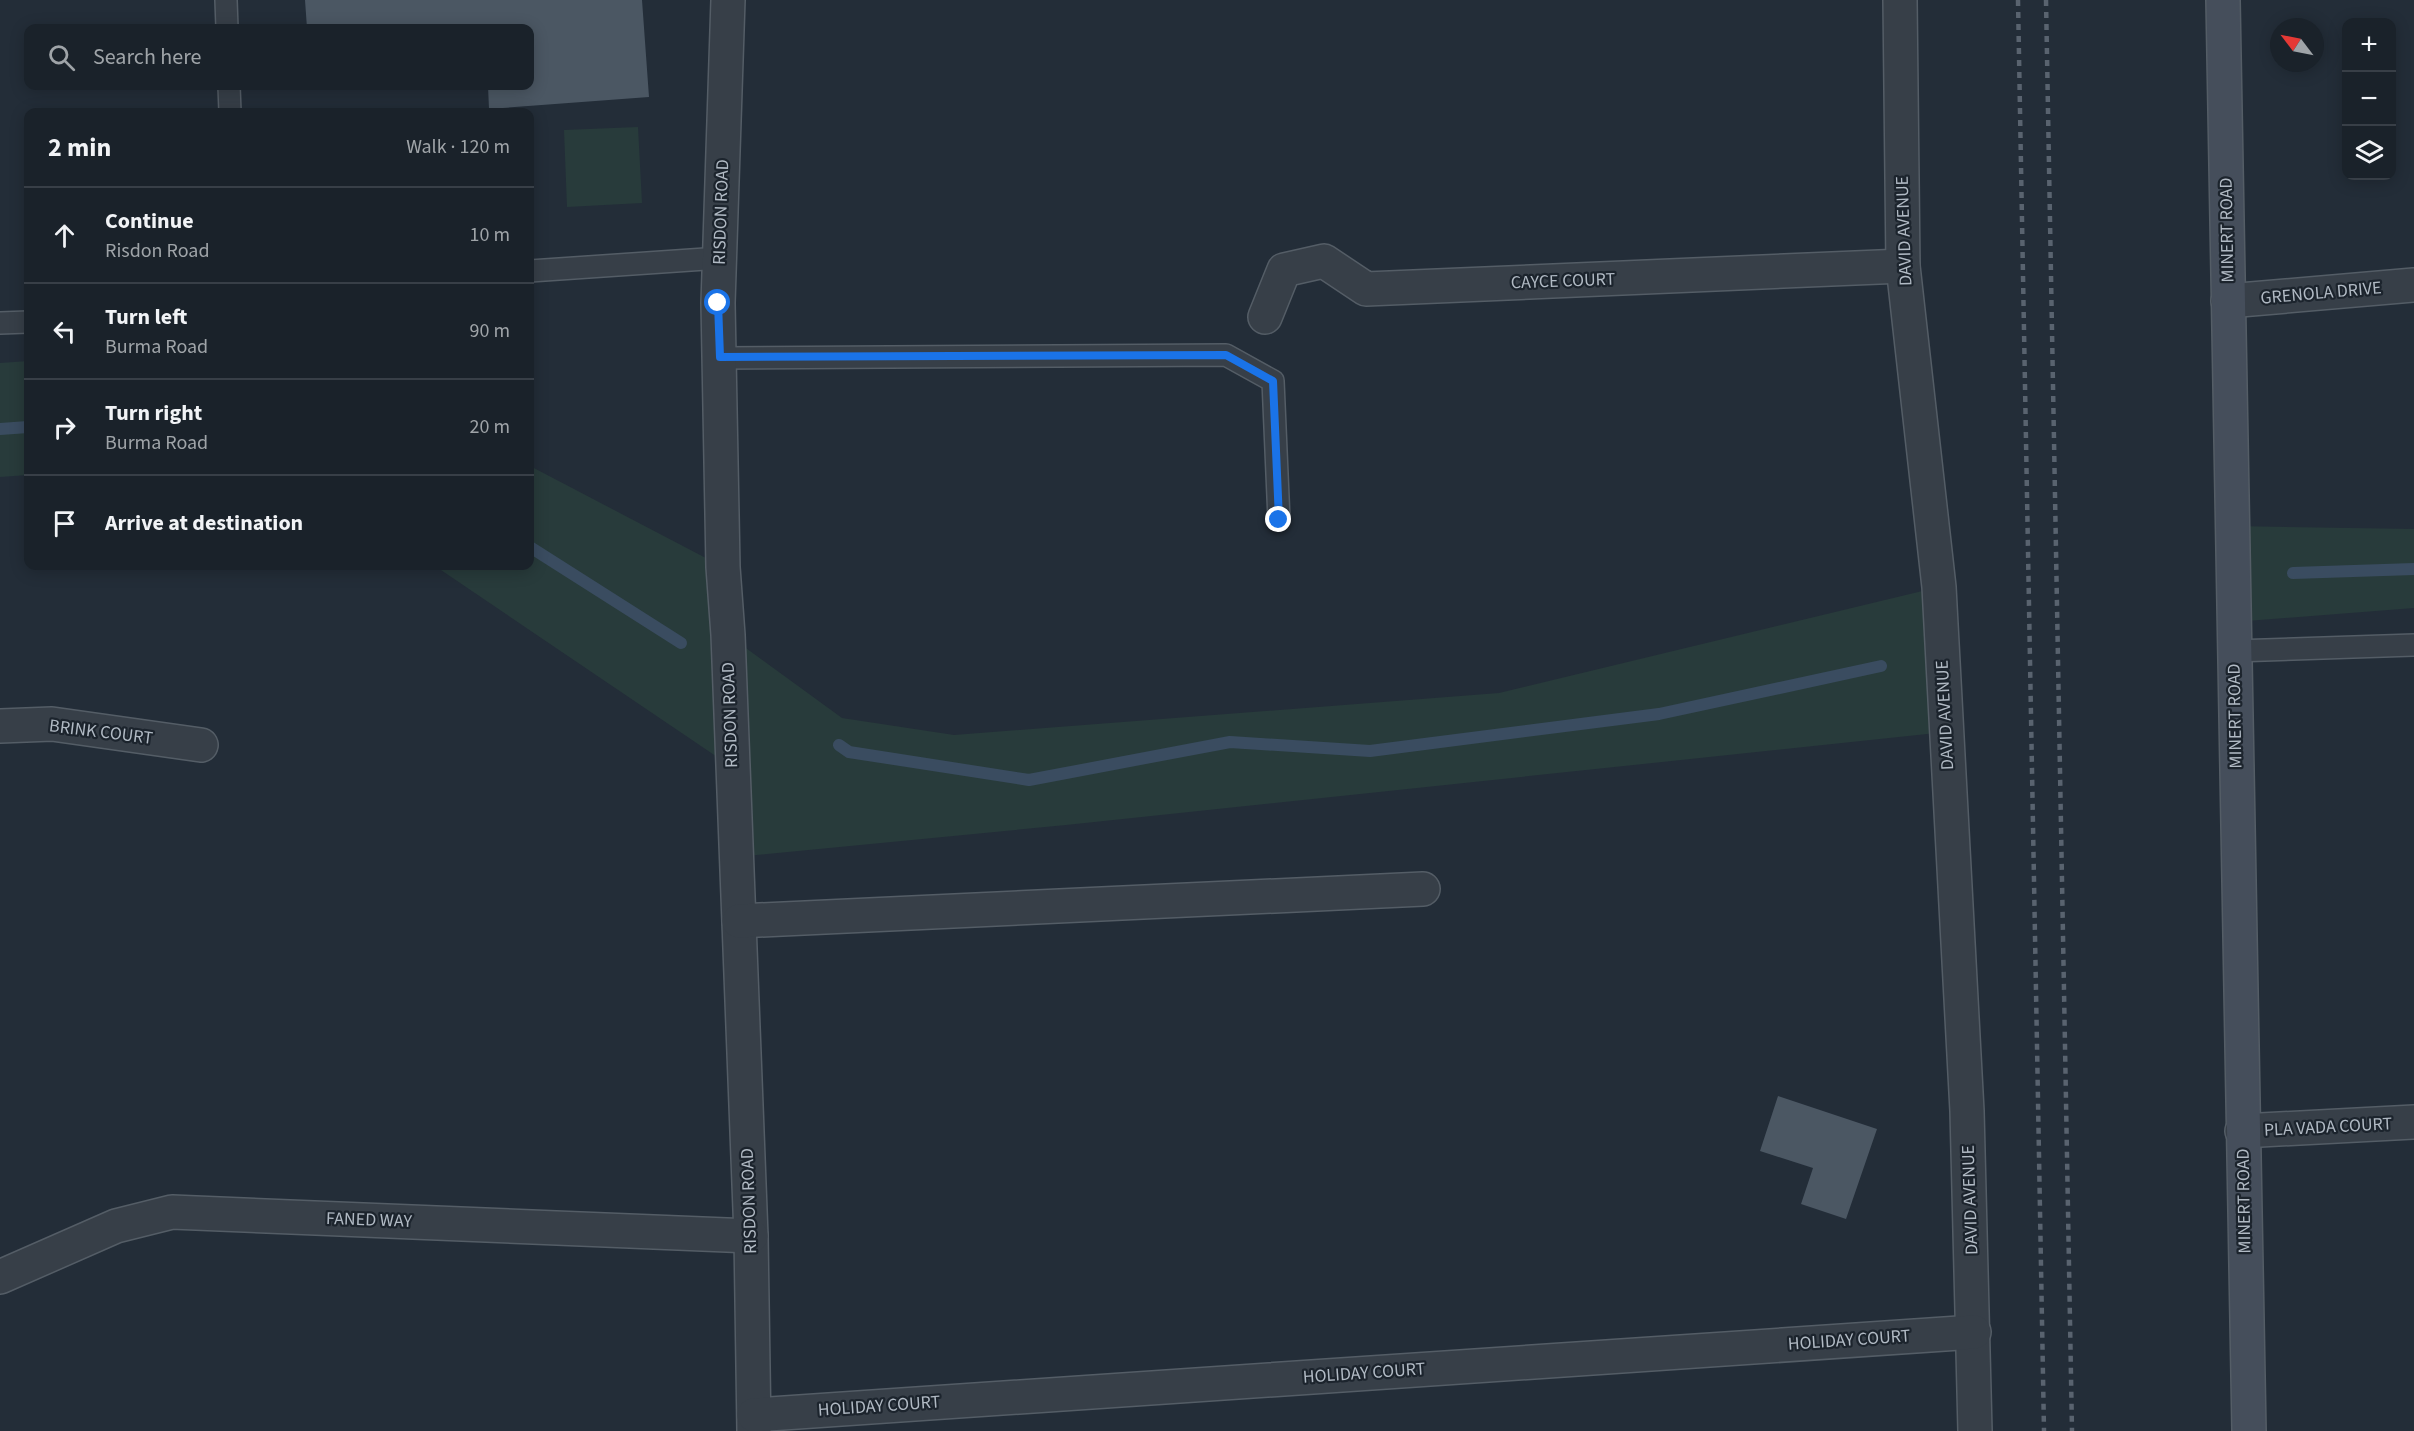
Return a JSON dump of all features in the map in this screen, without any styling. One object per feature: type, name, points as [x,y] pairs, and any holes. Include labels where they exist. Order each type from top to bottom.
[{"type":"street","name":"RISDON ROAD","points":[[728,0],[718,303],[723,567],[751,1236],[754,1423]]},
{"type":"street","name":"DAVID AVENUE","points":[[1900,0],[1903,266],[1938,587],[1967,1111],[1975,1431]]},
{"type":"street","name":"MINERT ROAD","points":[[2223,0],[2249,1431]]},
{"type":"street","name":"CAYCE COURT","points":[[1265,317],[1284,270],[1324,261],[1366,289],[1903,266]]},
{"type":"street","name":"GRENOLA DRIVE","points":[[2228,301],[2414,285]]},
{"type":"street","name":"BRINK COURT","points":[[0,726],[52,724],[201,745]]},
{"type":"street","points":[[739,921],[1423,889]]},
{"type":"street","name":"PLA VADA COURT","points":[[2242,1131],[2414,1122]]},
{"type":"street","name":"FANED WAY","points":[[0,1277],[116,1226],[172,1212],[751,1236]]},
{"type":"street","name":"HOLIDAY COURT","points":[[754,1423],[1974,1332]]},
{"type":"lane","points":[[226,0],[227,24]]},
{"type":"lane","points":[[230,90],[230,108]]},
{"type":"lane","points":[[534,271],[720,258]]},
{"type":"lane","points":[[0,323],[24,322]]},
{"type":"lane","points":[[720,357],[1226,355],[1273,381],[1279,520]]},
{"type":"lane","points":[[2234,651],[2414,645]]},
{"type":"shaded area","points":[[638,127],[642,203],[567,207],[564,130]]},
{"type":"shaded area","points":[[24,361],[24,475],[0,477],[0,363]]},
{"type":"shaded area","points":[[534,468],[723,567],[728,635],[842,718],[954,735],[1499,693],[1939,587],[1946,732],[1066,825],[736,857],[732,767],[441,570],[534,570]]},
{"type":"shaded area","points":[[2233,526],[2414,529],[2414,608],[2234,622]]},
{"type":"building","points":[[305,0],[642,0],[649,97],[489,108],[488,90],[534,90],[534,24],[307,24]]},
{"type":"building","points":[[1778,1096],[1877,1129],[1846,1219],[1801,1204],[1813,1168],[1760,1151]]},
{"type":"waterway","points":[[0,429],[24,427]]},
{"type":"waterway","points":[[534,550],[681,643]]},
{"type":"waterway","points":[[2293,573],[2414,569]]},
{"type":"waterway","points":[[839,745],[849,752],[1029,780],[1230,742],[1370,751],[1659,714],[1881,666]]},
{"type":"railway","points":[[2018,0],[2044,1431]]},
{"type":"railway","points":[[2046,0],[2072,1431]]},
{"type":"route","points":[[718,303],[720,357],[986,358],[1226,355],[1273,381],[1279,520]]}]
